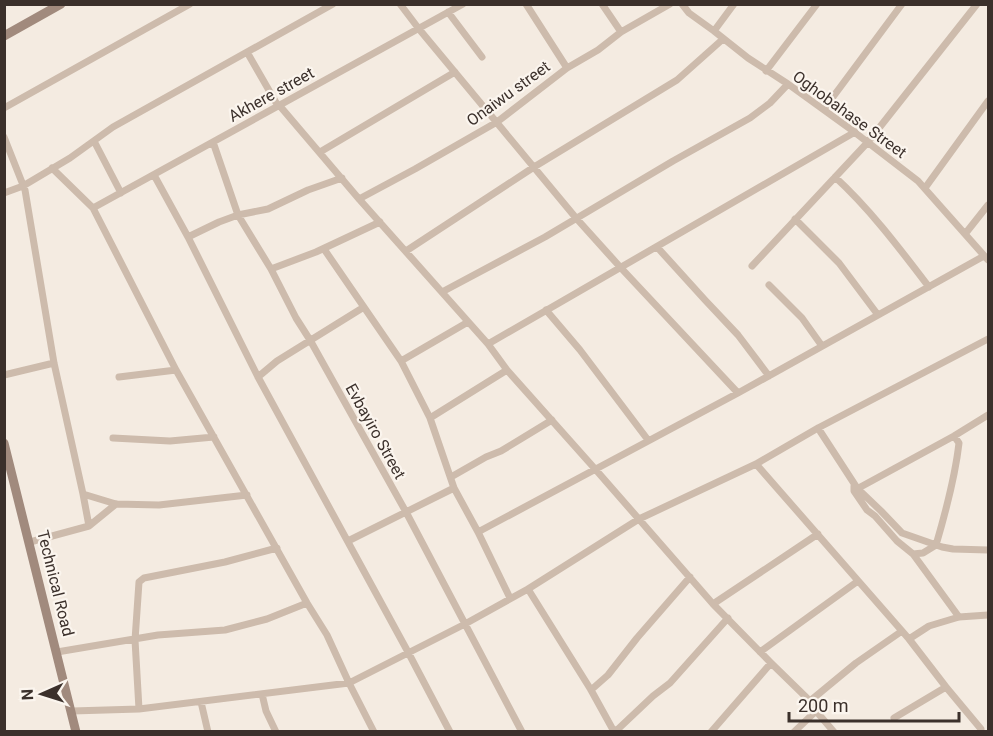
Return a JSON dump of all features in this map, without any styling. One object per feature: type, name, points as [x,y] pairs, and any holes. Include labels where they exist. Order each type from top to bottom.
[{"type":"street","points":[[4,36],[61,4]]},
{"type":"street","points":[[4,108],[190,4]]},
{"type":"street","points":[[4,193],[23,186],[113,127],[333,4]]},
{"type":"street","points":[[400,4],[576,218],[738,393]]},
{"type":"street","name":"Akhere street","points":[[93,208],[463,4]]},
{"type":"street","points":[[526,4],[567,68]]},
{"type":"street","points":[[602,4],[621,32]]},
{"type":"street","name":"Onaiwu street","points":[[359,199],[497,122],[567,68],[598,50],[621,32],[670,4]]},
{"type":"street","name":"Oghobahase Street","points":[[682,4],[689,13],[723,39],[855,132],[918,181],[986,258]]},
{"type":"street","points":[[714,31],[734,4]]},
{"type":"street","points":[[766,71],[816,4]]},
{"type":"street","points":[[824,110],[902,4]]},
{"type":"street","points":[[752,266],[868,142],[977,4]]},
{"type":"street","points":[[448,12],[482,57]]},
{"type":"street","points":[[405,251],[534,167],[677,80],[723,39]]},
{"type":"street","points":[[247,52],[278,105],[359,199],[713,604],[810,701],[834,732]]},
{"type":"street","points":[[320,152],[455,72]]},
{"type":"street","points":[[442,292],[545,237],[750,117],[770,103],[788,84]]},
{"type":"street","points":[[925,188],[988,101]]},
{"type":"street","points":[[488,344],[855,132]]},
{"type":"street","points":[[4,137],[23,186],[54,363],[89,526]]},
{"type":"street","points":[[94,141],[121,193]]},
{"type":"street","name":"Evbayiro Street","points":[[213,142],[238,215],[271,269],[296,318],[406,512],[522,732]]},
{"type":"street","points":[[52,168],[93,208],[176,370],[307,603],[327,634],[374,732]]},
{"type":"street","points":[[154,175],[258,376],[450,732]]},
{"type":"street","points":[[835,177],[898,247],[929,287]]},
{"type":"street","points":[[188,237],[219,222],[238,215],[268,209],[308,190],[342,178]]},
{"type":"street","points":[[965,234],[988,205]]},
{"type":"street","points":[[795,219],[839,263],[878,315]]},
{"type":"street","points":[[271,269],[324,249],[380,222]]},
{"type":"street","points":[[657,247],[738,335],[769,376]]},
{"type":"street","points":[[324,249],[401,361],[430,418],[454,488],[510,598]]},
{"type":"street","points":[[478,532],[986,258]]},
{"type":"street","points":[[769,285],[802,318],[822,346]]},
{"type":"street","points":[[258,376],[277,361],[364,307]]},
{"type":"street","points":[[546,310],[580,350],[648,440]]},
{"type":"street","points":[[401,361],[468,322]]},
{"type":"street","points":[[72,711],[139,709],[349,683],[465,624],[639,519],[756,464],[818,428],[988,339]]},
{"type":"street","points":[[4,375],[54,363]]},
{"type":"street","points":[[119,376],[176,370]]},
{"type":"street","points":[[430,418],[507,370]]},
{"type":"street","points":[[855,488],[954,436],[988,415]]},
{"type":"street","points":[[451,477],[501,451],[552,420]]},
{"type":"street","points":[[818,428],[867,510],[913,554],[959,616]]},
{"type":"street","points":[[913,554],[923,553],[936,545],[949,503],[958,458],[960,443],[954,436]]},
{"type":"street","points":[[113,438],[170,441],[214,437]]},
{"type":"street","name":"Technical Road","points":[[4,443],[76,732]]},
{"type":"street","points":[[756,464],[909,639],[981,729],[981,732]]},
{"type":"street","points":[[348,541],[454,488]]},
{"type":"street","points":[[855,488],[902,533],[952,549],[988,550]]},
{"type":"street","points":[[83,494],[116,504],[159,505],[247,495]]},
{"type":"street","points":[[30,542],[89,526],[116,504]]},
{"type":"street","points":[[713,604],[818,534]]},
{"type":"street","points":[[139,709],[135,640],[139,582],[144,578],[225,562],[277,548]]},
{"type":"street","points":[[591,690],[608,675],[690,577]]},
{"type":"street","points":[[760,652],[858,581]]},
{"type":"street","points":[[528,588],[613,730],[670,683],[728,618]]},
{"type":"street","points":[[57,652],[158,635],[225,630],[267,619],[307,603]]},
{"type":"street","points":[[909,639],[929,626],[959,616],[988,615]]},
{"type":"street","points":[[810,701],[856,663],[902,632]]},
{"type":"street","points":[[711,732],[771,663]]},
{"type":"street","points":[[894,718],[946,687]]},
{"type":"street","points":[[262,694],[266,711],[276,732]]},
{"type":"street","points":[[201,702],[208,732]]},
{"type":"street","points":[[794,732],[816,711]]}]
